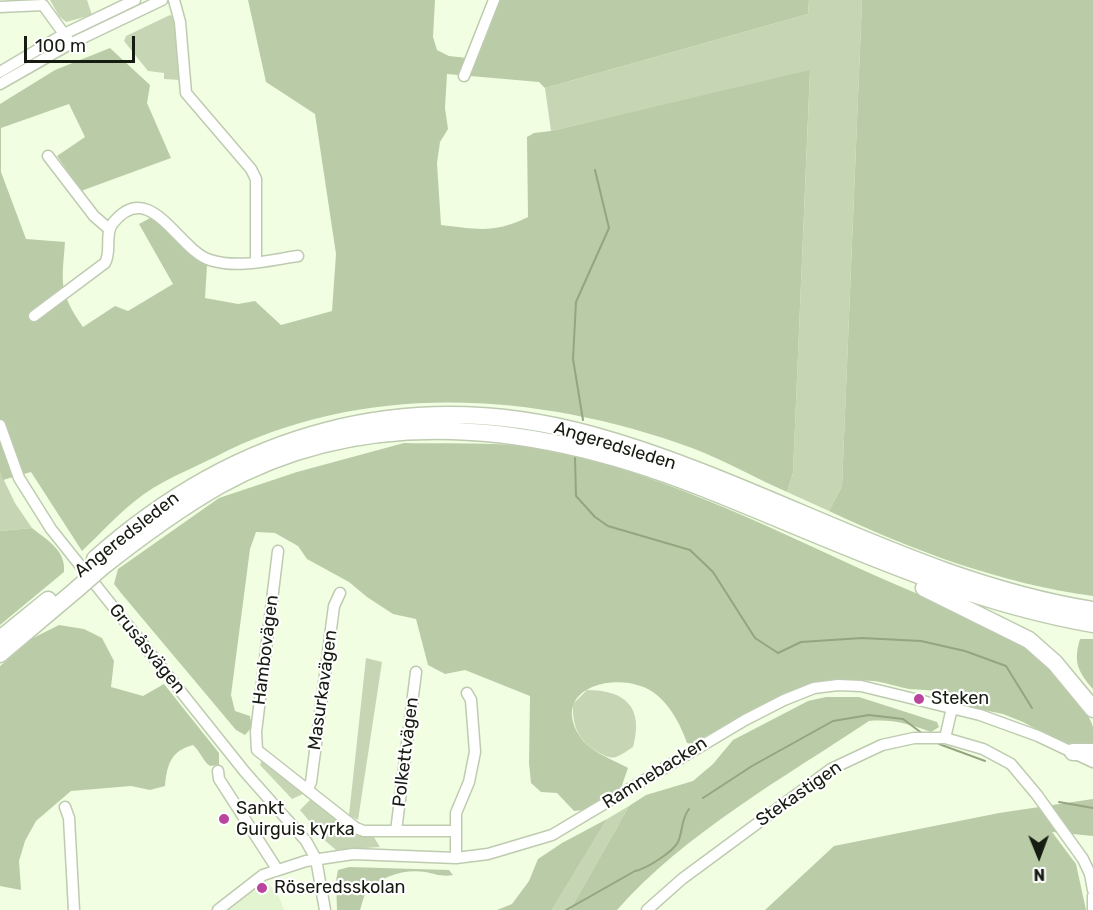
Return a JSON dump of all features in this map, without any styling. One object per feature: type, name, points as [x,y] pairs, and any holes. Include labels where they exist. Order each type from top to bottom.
[{"type":"highway","name":"Angeredsleden","points":[[0,654],[74,584],[172,497],[246,457],[307,435],[395,418],[482,416],[564,428],[627,446],[951,574],[1008,592],[1093,610]]},
{"type":"highway","name":"Angeredsleden","points":[[98,563],[207,493],[278,460],[312,448],[367,436],[444,430],[510,434],[611,456],[700,487],[855,552],[979,597],[1093,624]]},
{"type":"highway","points":[[855,552],[1029,640],[1055,663],[1093,709]]},
{"type":"highway","name":"Angeredsleden","points":[[0,639],[74,584]]},
{"type":"highway","points":[[1081,696],[1093,716]]},
{"type":"highway","points":[[1073,752],[1093,752]]},
{"type":"street","points":[[0,72],[67,39],[135,0]]},
{"type":"street","points":[[0,84],[67,39],[162,0]]},
{"type":"street","points":[[174,0],[180,22],[186,93],[251,169],[256,179],[256,261]]},
{"type":"street","points":[[464,76],[494,0]]},
{"type":"street","points":[[0,7],[43,5],[67,39]]},
{"type":"street","points":[[48,156],[94,216],[109,229]]},
{"type":"street","points":[[34,316],[105,263],[109,251],[109,229],[125,213],[139,208],[148,209],[203,257],[236,264],[298,256]]},
{"type":"street","name":"Grusåsvägen","points":[[0,425],[19,478],[51,529],[245,772],[306,841],[316,859]]},
{"type":"street","name":"Hambovägen","points":[[279,551],[256,732],[257,750],[308,789]]},
{"type":"street","name":"Masurkavägen","points":[[308,789],[311,782],[334,606],[340,593]]},
{"type":"street","name":"Polkettvägen","points":[[396,831],[416,672]]},
{"type":"street","name":"Ramnebacken","points":[[218,910],[243,889],[277,869],[316,859],[353,854],[456,858],[488,854],[552,836],[745,720],[814,688],[838,685],[861,686],[952,708],[1009,724],[1093,762]]},
{"type":"street","points":[[456,858],[454,831],[456,813],[469,782],[475,752],[471,700],[467,693]]},
{"type":"street","points":[[952,708],[945,738],[982,748],[1018,770],[1083,859],[1090,874],[1093,890]]},
{"type":"street","name":"Stekastigen","points":[[647,910],[682,879],[831,770],[882,745],[914,738],[945,738]]},
{"type":"street","points":[[218,771],[219,779],[277,869]]},
{"type":"street","points":[[308,789],[356,828],[364,831],[454,831]]},
{"type":"street","points":[[65,807],[69,818],[74,910]]},
{"type":"street","points":[[316,859],[325,910]]},
{"type":"street","points":[[1093,896],[1093,910]]},
{"type":"shaded area","points":[[50,0],[87,0],[92,15],[66,22],[59,16]]},
{"type":"shaded area","points":[[248,0],[435,0],[433,37],[437,50],[449,56],[476,59],[499,0],[809,0],[808,14],[545,88],[539,82],[447,74],[445,108],[448,129],[440,142],[437,163],[441,225],[485,229],[505,226],[528,217],[527,137],[534,133],[551,131],[810,70],[793,473],[787,492],[692,448],[633,429],[573,415],[512,406],[451,403],[391,406],[331,415],[272,432],[153,488],[121,513],[82,551],[31,472],[3,480],[0,472],[0,104],[55,70],[110,48],[150,85],[147,103],[171,158],[81,191],[57,156],[85,137],[69,104],[1,128],[1,172],[26,239],[65,242],[64,286],[69,304],[83,327],[115,306],[128,311],[173,284],[139,224],[152,217],[191,256],[207,265],[205,298],[238,304],[255,301],[281,325],[332,311],[336,254],[315,114],[266,82]]},
{"type":"shaded area","points":[[809,0],[862,0],[842,486],[829,511],[787,492],[793,473],[810,71],[551,131],[545,88],[808,14]]},
{"type":"shaded area","points":[[862,0],[1093,0],[1093,596],[1025,583],[958,564],[892,539],[829,511],[842,486]]},
{"type":"shaded area","points":[[170,15],[175,18],[180,80],[164,79],[164,73],[148,71],[124,41],[126,36]]},
{"type":"shaded area","points":[[404,443],[523,446],[562,452],[645,477],[765,525],[958,611],[995,629],[1030,651],[1066,685],[1083,707],[1093,727],[1093,745],[1071,748],[1003,714],[964,706],[959,700],[946,693],[909,689],[878,682],[848,680],[824,683],[778,698],[692,744],[687,743],[676,718],[658,696],[645,688],[629,683],[612,683],[596,686],[582,693],[574,703],[572,718],[583,741],[601,754],[628,768],[621,788],[584,810],[574,811],[557,793],[541,792],[531,783],[530,696],[465,670],[445,674],[428,665],[416,619],[393,614],[349,582],[307,559],[298,546],[275,533],[256,532],[250,549],[231,695],[235,711],[250,716],[252,727],[245,735],[236,730],[114,584],[118,569],[219,498],[297,472]]},
{"type":"shaded area","points":[[0,472],[15,503],[32,528],[0,531]]},
{"type":"shaded area","points":[[32,528],[59,552],[64,564],[64,572],[0,625],[0,531]]},
{"type":"shaded area","points":[[59,625],[84,629],[102,638],[114,661],[111,687],[143,696],[164,684],[219,753],[219,765],[210,766],[193,745],[175,755],[167,771],[165,786],[150,790],[131,786],[71,791],[36,821],[25,841],[19,861],[21,890],[0,886],[0,666],[33,638]]},
{"type":"shaded area","points":[[1080,639],[1093,639],[1093,689],[1078,666],[1077,654]]},
{"type":"shaded area","points":[[366,658],[382,662],[358,820],[349,815]]},
{"type":"shaded area","points":[[587,690],[612,693],[629,704],[636,722],[633,747],[618,756],[609,757],[591,748],[581,738],[575,726],[573,704]]},
{"type":"shaded area","points":[[826,697],[859,697],[937,722],[939,727],[931,732],[901,723],[869,721],[704,831],[644,882],[617,910],[570,910],[629,806],[646,795],[693,781],[713,764],[733,740],[808,701]]},
{"type":"shaded area","points":[[261,762],[265,762],[310,795],[307,798],[303,794],[292,799],[260,765]]},
{"type":"shaded area","points":[[313,797],[345,822],[341,828],[315,828],[300,810]]},
{"type":"shaded area","points":[[1093,799],[1093,836],[1052,832],[1076,864],[1086,910],[765,910],[834,846],[999,813]]},
{"type":"shaded area","points":[[629,806],[570,910],[552,910],[607,819]]},
{"type":"shaded area","points":[[607,819],[552,910],[497,910],[512,904],[529,881],[538,859],[562,843]]},
{"type":"shaded area","points":[[321,833],[372,834],[380,847],[336,850],[322,838]]},
{"type":"shaded area","points":[[349,867],[449,870],[453,875],[417,871],[393,875],[372,886],[360,910],[337,910],[338,870]]},
{"type":"shaded area","name":"Röseredsskolan","points":[[265,879],[279,897],[284,910],[225,910]]},
{"type":"waterway","points":[[583,420],[573,359],[576,302],[609,228],[595,170]]},
{"type":"waterway","points":[[575,457],[576,496],[595,517],[608,526],[690,550],[713,572],[755,638],[778,653],[801,642],[862,638],[921,641],[965,651],[1006,666],[1032,708]]},
{"type":"waterway","points":[[703,798],[752,766],[833,721],[869,715],[903,719],[923,734]]},
{"type":"waterway","points":[[939,744],[985,761]]},
{"type":"waterway","points":[[1059,802],[1093,808]]},
{"type":"waterway","points":[[566,910],[665,855],[678,842],[689,809]]},
{"type":"place","name":"Steken","points":[[919,699]]},
{"type":"place","name":"Sankt Guirguis kyrka","points":[[224,819]]},
{"type":"place","name":"Röseredsskolan","points":[[262,888]]}]
